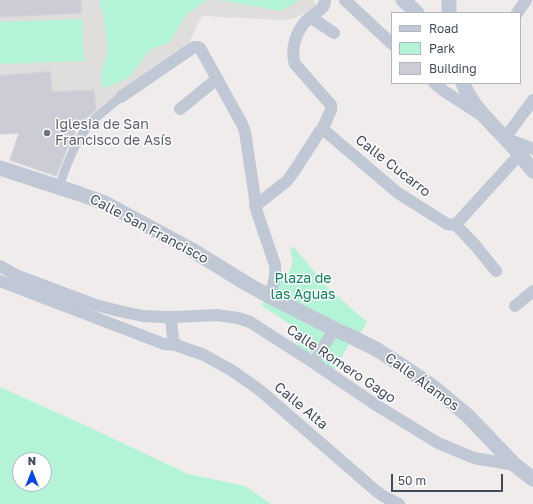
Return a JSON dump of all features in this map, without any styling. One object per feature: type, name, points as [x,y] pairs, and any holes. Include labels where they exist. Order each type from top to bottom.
[{"type":"street","points":[[256,206],[279,188],[295,170],[322,130],[331,110],[331,105],[295,64],[293,59],[295,42],[298,33],[310,17],[324,7],[326,4],[325,0]]},
{"type":"street","points":[[345,0],[391,43]]},
{"type":"street","points":[[403,0],[415,12]]},
{"type":"street","points":[[449,0],[449,12]]},
{"type":"street","points":[[518,12],[526,0]]},
{"type":"street","points":[[310,17],[334,33]]},
{"type":"street","points":[[59,187],[73,150],[89,125],[121,97],[194,47],[200,48],[245,132],[256,206],[276,265],[275,282],[269,296],[334,329],[314,363]]},
{"type":"street","points":[[180,109],[217,79]]},
{"type":"street","points":[[435,84],[454,98],[484,116]]},
{"type":"street","points":[[465,84],[472,101],[533,171]]},
{"type":"street","points":[[505,138],[533,100]]},
{"type":"street","name":"Calle Cucarro","points":[[322,130],[398,193],[447,224],[455,224]]},
{"type":"street","points":[[505,138],[533,149]]},
{"type":"street","points":[[496,271],[475,244],[455,224],[519,155]]},
{"type":"street","name":"Calle San Francisco","points":[[0,168],[94,198],[111,206],[192,250],[269,296]]},
{"type":"street","name":"Calle Romero Gago","points":[[0,266],[16,275],[96,305],[143,316],[171,317],[216,314],[250,322],[426,436],[449,448],[474,458],[515,465]]},
{"type":"street","name":"Calle Alta","points":[[0,281],[164,344],[176,345],[210,359],[231,370],[250,383],[354,470],[375,490],[399,504]]},
{"type":"street","points":[[515,306],[533,291]]},
{"type":"street","points":[[171,317],[173,339],[176,345]]},
{"type":"street","name":"Calle Álamos","points":[[334,329],[376,349],[432,386],[467,415],[515,465],[533,479]]},
{"type":"shaded area","points":[[0,0],[314,0],[316,7],[295,18],[284,20],[202,16],[188,45],[96,110],[94,90],[0,102]]},
{"type":"green space","points":[[99,0],[207,0],[187,14],[169,43],[151,49],[127,79],[102,89],[101,72],[108,51],[103,14]]},
{"type":"green space","points":[[218,0],[298,0],[298,1],[281,11]]},
{"type":"green space","points":[[82,19],[84,61],[0,64],[0,22]]},
{"type":"green space","name":"Plaza de las Aguas","points":[[293,246],[328,288],[367,322],[358,337],[277,292],[280,281],[289,273],[292,266],[290,249]]},
{"type":"green space","points":[[266,299],[324,330],[325,336],[317,351],[312,354],[305,353],[298,347],[297,342],[303,333],[261,305]]},
{"type":"green space","points":[[333,337],[351,341],[333,371],[321,362]]},
{"type":"green space","points":[[0,387],[188,474],[245,486],[271,504],[0,504]]},
{"type":"building","points":[[0,0],[81,0],[81,13],[0,17]]},
{"type":"building","name":"Iglesia de San Francisco de Asís","points":[[50,72],[52,92],[94,90],[96,110],[81,125],[77,126],[78,129],[75,129],[75,134],[56,176],[10,160],[19,133],[0,134],[0,76]]},
{"type":"place","name":"Iglesia de San Francisco de Asís","points":[[47,133]]}]
